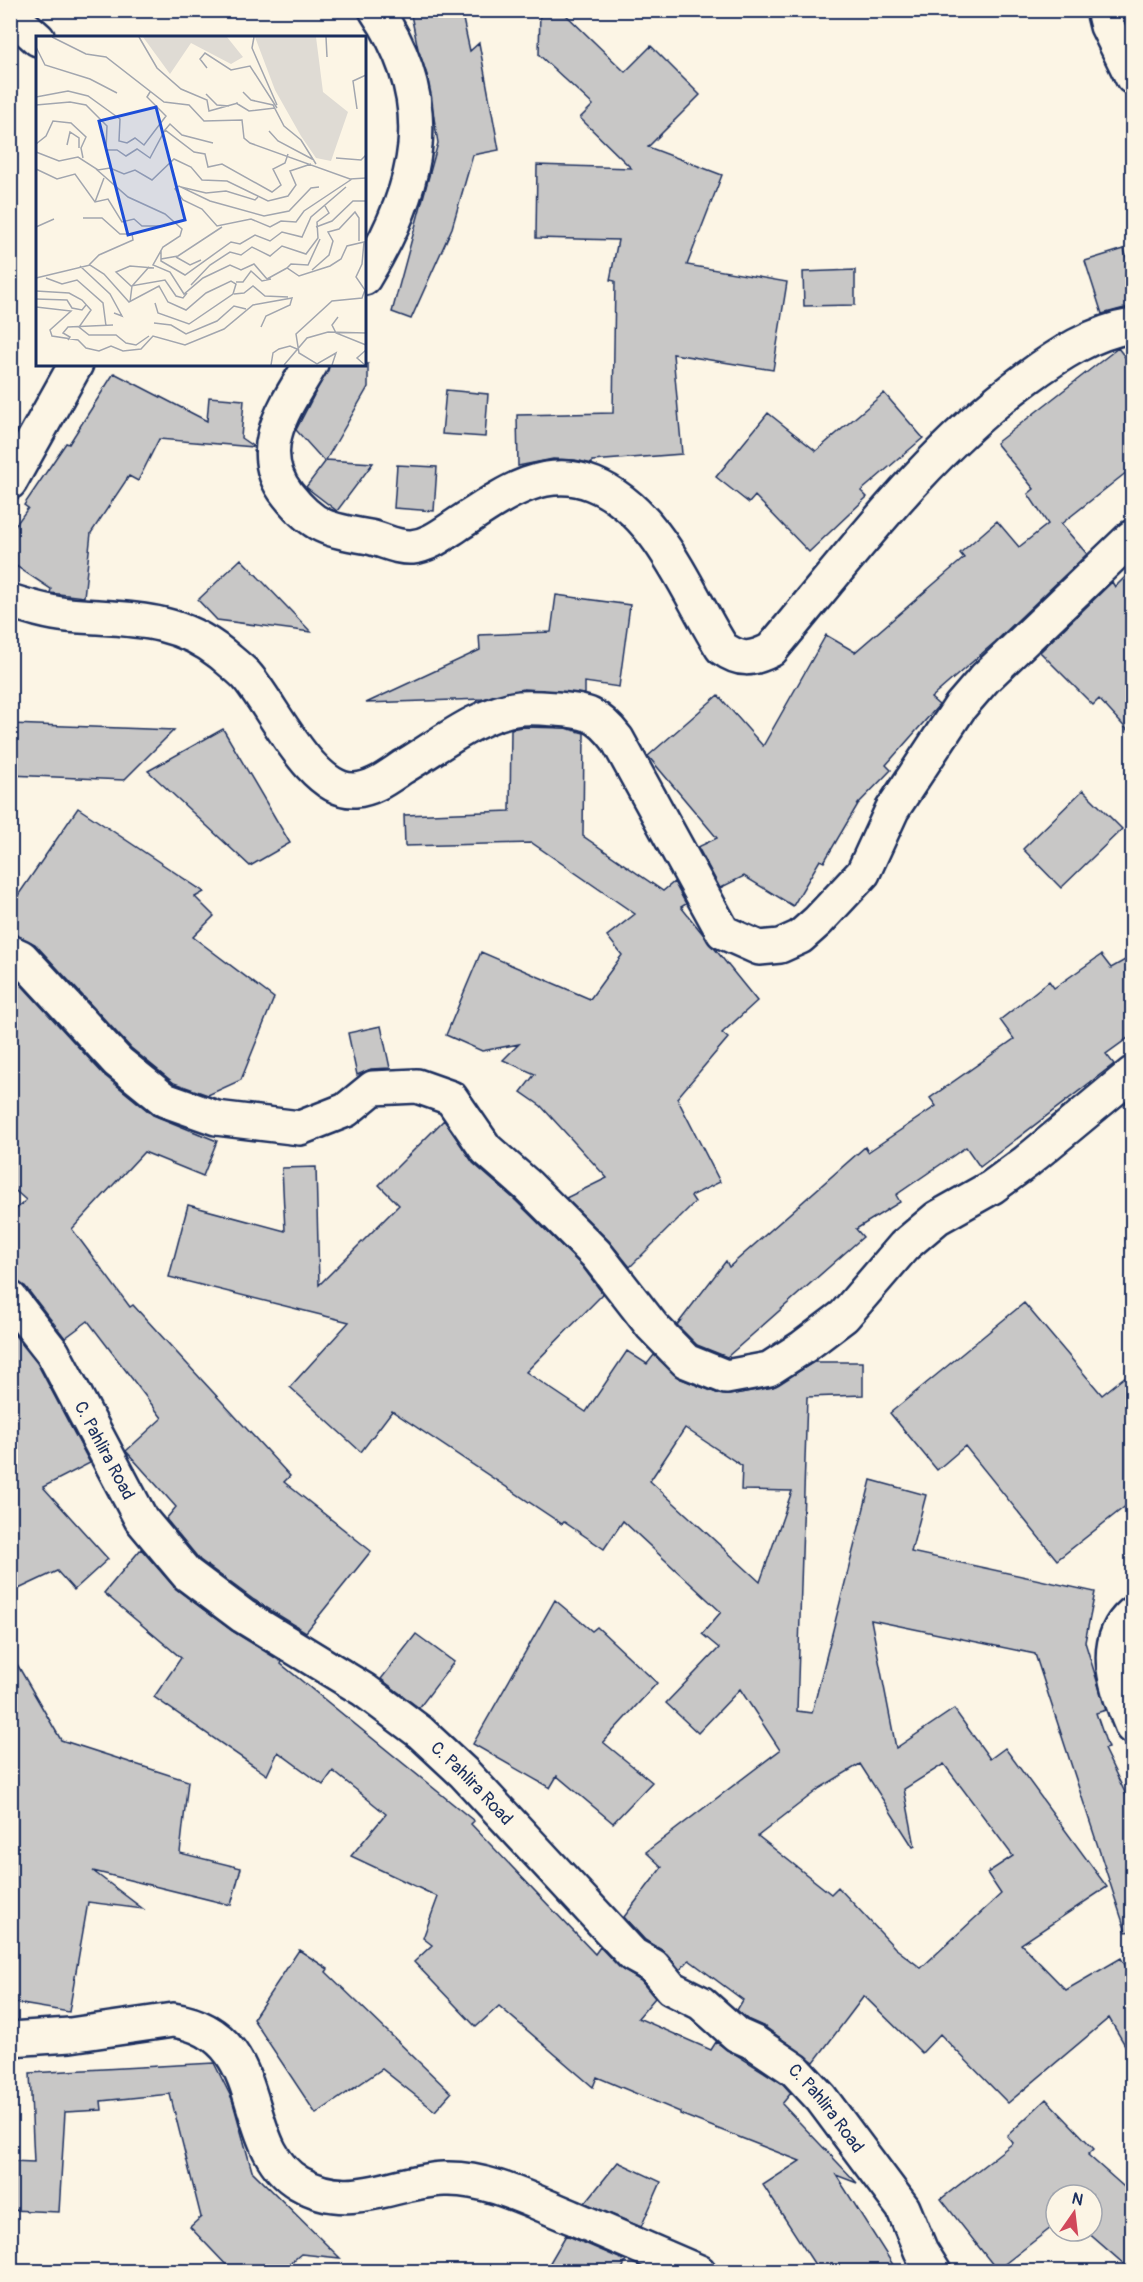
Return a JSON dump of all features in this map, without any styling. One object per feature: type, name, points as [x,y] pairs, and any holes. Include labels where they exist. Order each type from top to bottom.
[{"type":"street","points":[[366,275],[394,226],[408,189],[417,126],[405,60],[376,10]]},
{"type":"street","points":[[1103,10],[1107,26],[1132,77]]},
{"type":"street","points":[[10,14],[36,37]]},
{"type":"street","points":[[310,366],[283,410],[275,433],[271,460],[277,482],[302,514],[320,527],[348,535],[371,537],[391,545],[412,547],[431,542],[512,489],[546,479],[568,477],[593,484],[614,496],[656,535],[722,648],[736,658],[754,658],[771,650],[931,461],[975,419],[1063,351],[1132,326]]},
{"type":"street","points":[[10,482],[75,366]]},
{"type":"street","points":[[10,601],[65,614],[147,619],[170,625],[195,637],[221,653],[246,675],[312,768],[339,788],[354,790],[376,784],[468,727],[502,712],[520,708],[575,710],[602,720],[617,739],[723,932],[759,948],[780,946],[800,937],[863,873],[892,810],[960,707],[985,678],[1132,537]]},
{"type":"street","points":[[10,952],[21,957],[118,1062],[165,1100],[216,1118],[300,1128],[346,1110],[373,1088],[417,1086],[451,1098],[486,1149],[596,1254],[623,1292],[659,1333],[687,1361],[726,1377],[770,1369],[803,1347],[844,1316],[904,1246],[937,1218],[992,1187],[1026,1162],[1132,1074]]},
{"type":"street","name":"C. Pahlira Road","points":[[10,1298],[53,1353],[141,1519],[187,1574],[243,1616],[364,1690],[420,1732],[464,1773],[633,1955],[652,1965],[671,1988],[700,2003],[736,2035],[755,2043],[795,2070],[821,2098],[903,2208],[921,2251],[934,2271]]},
{"type":"street","points":[[1132,1614],[1125,1621],[1117,1638],[1113,1664],[1116,1690],[1132,1727]]},
{"type":"street","points":[[10,2039],[70,2035],[173,2020],[202,2028],[230,2051],[242,2069],[263,2134],[282,2169],[296,2182],[313,2191],[356,2197],[443,2179],[471,2181],[525,2198],[699,2271]]},
{"type":"building","points":[[410,10],[461,10],[470,51],[479,43],[499,150],[473,155],[452,228],[411,319],[392,312],[438,143],[427,75],[418,49]]},
{"type":"building","points":[[540,10],[561,10],[625,72],[651,46],[700,95],[648,147],[722,175],[687,265],[787,282],[773,370],[673,354],[682,454],[592,461],[592,464],[575,460],[553,459],[518,466],[517,415],[613,413],[615,281],[610,280],[618,240],[536,238],[537,165],[631,168],[580,118],[593,105],[539,55]]},
{"type":"building","points":[[1124,249],[1132,276],[1132,306],[1102,314],[1085,261]]},
{"type":"building","points":[[855,270],[855,305],[804,306],[803,272]]},
{"type":"building","points":[[1118,348],[1132,366],[1132,468],[1061,524],[1087,554],[995,642],[931,698],[939,705],[886,765],[891,770],[858,804],[824,862],[820,860],[793,906],[744,876],[720,888],[698,847],[717,838],[648,756],[718,695],[763,746],[826,635],[855,652],[964,558],[960,553],[997,521],[1019,547],[1048,524],[1028,494],[1034,489],[996,443]]},
{"type":"building","points":[[368,364],[368,387],[326,460],[373,463],[337,511],[306,487],[325,462],[296,430],[329,366],[366,366]]},
{"type":"building","points":[[114,373],[207,421],[209,397],[244,400],[241,438],[254,447],[159,439],[138,481],[129,476],[91,533],[84,597],[50,593],[51,589],[10,562],[10,533],[28,508],[24,505],[66,443],[69,444]]},
{"type":"building","points":[[446,390],[488,394],[485,437],[442,434]]},
{"type":"building","points":[[884,393],[923,438],[861,491],[867,497],[809,552],[755,496],[749,503],[716,477],[768,413],[816,451]]},
{"type":"building","points":[[397,465],[437,467],[434,511],[394,508]]},
{"type":"building","points":[[241,559],[311,632],[217,620],[198,600]]},
{"type":"building","points":[[1132,570],[1132,735],[1099,699],[1093,705],[1040,652],[1112,582],[1115,587]]},
{"type":"building","points":[[556,595],[630,605],[619,687],[585,682],[585,694],[524,689],[483,699],[366,703],[480,650],[479,635],[551,632]]},
{"type":"building","points":[[10,724],[174,730],[124,780],[10,775]]},
{"type":"building","points":[[565,728],[584,733],[583,836],[663,891],[674,882],[686,904],[681,907],[757,1001],[722,1033],[728,1038],[677,1098],[720,1182],[691,1196],[695,1202],[630,1267],[609,1241],[566,1198],[607,1178],[541,1106],[521,1092],[535,1074],[503,1060],[519,1044],[482,1051],[446,1035],[481,952],[590,999],[622,955],[607,936],[635,914],[532,843],[405,846],[404,815],[510,811],[511,729]]},
{"type":"building","points":[[223,729],[290,843],[250,866],[148,771]]},
{"type":"building","points":[[1083,790],[1122,829],[1061,888],[1023,849]]},
{"type":"building","points":[[78,808],[204,892],[195,897],[214,916],[193,937],[274,998],[241,1080],[208,1095],[174,1083],[131,1048],[35,944],[10,932],[10,907]]},
{"type":"building","points":[[1101,955],[1111,968],[1132,956],[1132,1035],[1106,1054],[1114,1064],[980,1167],[966,1147],[896,1195],[900,1202],[856,1229],[863,1237],[727,1357],[697,1345],[677,1325],[726,1261],[729,1267],[865,1147],[868,1152],[936,1106],[930,1098],[1014,1039],[1000,1020],[1049,981],[1054,988]]},
{"type":"building","points":[[15,978],[104,1075],[153,1115],[217,1141],[203,1176],[144,1152],[72,1229],[130,1307],[133,1305],[290,1476],[284,1482],[371,1551],[306,1632],[254,1600],[200,1560],[166,1519],[176,1507],[126,1451],[162,1418],[88,1321],[65,1338],[25,1286],[10,1280],[10,1215],[26,1200],[10,1186],[10,983]]},
{"type":"building","points":[[381,1026],[390,1068],[371,1069],[357,1075],[348,1033]]},
{"type":"building","points":[[444,1120],[473,1163],[514,1199],[582,1266],[603,1294],[526,1372],[586,1412],[627,1351],[647,1364],[654,1355],[679,1378],[719,1394],[729,1395],[773,1387],[814,1362],[863,1362],[863,1395],[807,1397],[797,1711],[812,1713],[871,1480],[926,1495],[911,1552],[1095,1592],[1085,1642],[1106,1710],[1096,1713],[1108,1748],[1104,1749],[1132,1807],[1132,1931],[1126,1932],[1035,1654],[871,1620],[896,1748],[954,1709],[990,1759],[1005,1748],[1107,1887],[1021,1944],[1066,1990],[1121,1958],[1132,1977],[1132,2057],[1109,2018],[1008,2103],[940,2034],[922,2053],[864,1996],[814,2062],[765,2027],[747,2019],[737,2010],[743,2000],[689,1960],[680,1970],[667,1954],[645,1940],[624,1917],[662,1867],[646,1852],[780,1750],[740,1689],[698,1733],[666,1703],[719,1648],[702,1634],[721,1612],[623,1521],[604,1549],[564,1522],[562,1524],[392,1411],[361,1452],[290,1387],[349,1322],[169,1277],[188,1205],[285,1231],[282,1168],[316,1167],[319,1285],[399,1205],[379,1185]],"holes":[[[685,1428],[742,1466],[741,1490],[792,1491],[760,1582],[650,1481]],[[860,1764],[913,1847],[915,1846],[904,1789],[944,1764],[1013,1856],[987,1873],[1001,1894],[921,1968],[895,1948],[838,1887],[831,1894],[758,1836],[820,1788]]]},
{"type":"building","points":[[1024,1303],[1102,1395],[1132,1371],[1132,1501],[1057,1560],[965,1446],[937,1470],[890,1413]]},
{"type":"building","points":[[10,1329],[37,1363],[90,1463],[43,1487],[108,1559],[74,1590],[57,1571],[10,1593]]},
{"type":"building","points":[[141,1549],[176,1589],[232,1631],[282,1662],[281,1664],[474,1821],[471,1824],[595,1954],[600,1947],[620,1968],[641,1981],[655,1998],[638,2018],[711,2050],[716,2042],[783,2084],[791,2093],[782,2104],[857,2183],[836,2175],[897,2271],[819,2271],[763,2185],[800,2161],[680,2114],[680,2112],[597,2077],[593,2087],[499,2006],[476,2027],[414,1962],[432,1945],[423,1938],[438,1897],[351,1856],[386,1814],[333,1771],[323,1785],[278,1752],[267,1775],[154,1697],[181,1658],[104,1593]]},
{"type":"building","points":[[555,1600],[592,1631],[597,1627],[657,1683],[603,1742],[652,1782],[613,1823],[557,1776],[550,1788],[473,1744]]},
{"type":"building","points":[[416,1634],[454,1662],[419,1708],[381,1679]]},
{"type":"building","points":[[10,1652],[61,1740],[188,1781],[180,1853],[241,1868],[231,1905],[93,1871],[143,1909],[88,1902],[69,2012],[10,2002]]},
{"type":"building","points":[[299,1950],[328,1969],[326,1972],[451,2093],[435,2111],[382,2069],[316,2114],[253,2019]]},
{"type":"building","points":[[214,2063],[232,2099],[252,2171],[340,2258],[301,2254],[281,2271],[232,2271],[190,2227],[201,2217],[170,2094],[101,2101],[102,2110],[65,2112],[59,2212],[10,2210],[10,2161],[34,2162],[30,2073]]},
{"type":"building","points":[[1046,2099],[1094,2149],[1088,2155],[1132,2194],[1132,2271],[1100,2243],[1104,2243],[1104,2183],[1044,2183],[1044,2233],[997,2270],[941,2199],[1013,2143],[1007,2136]]},
{"type":"building","points":[[618,2162],[661,2182],[641,2227],[585,2203]]},
{"type":"building","points":[[566,2235],[626,2261],[621,2271],[545,2271]]}]
